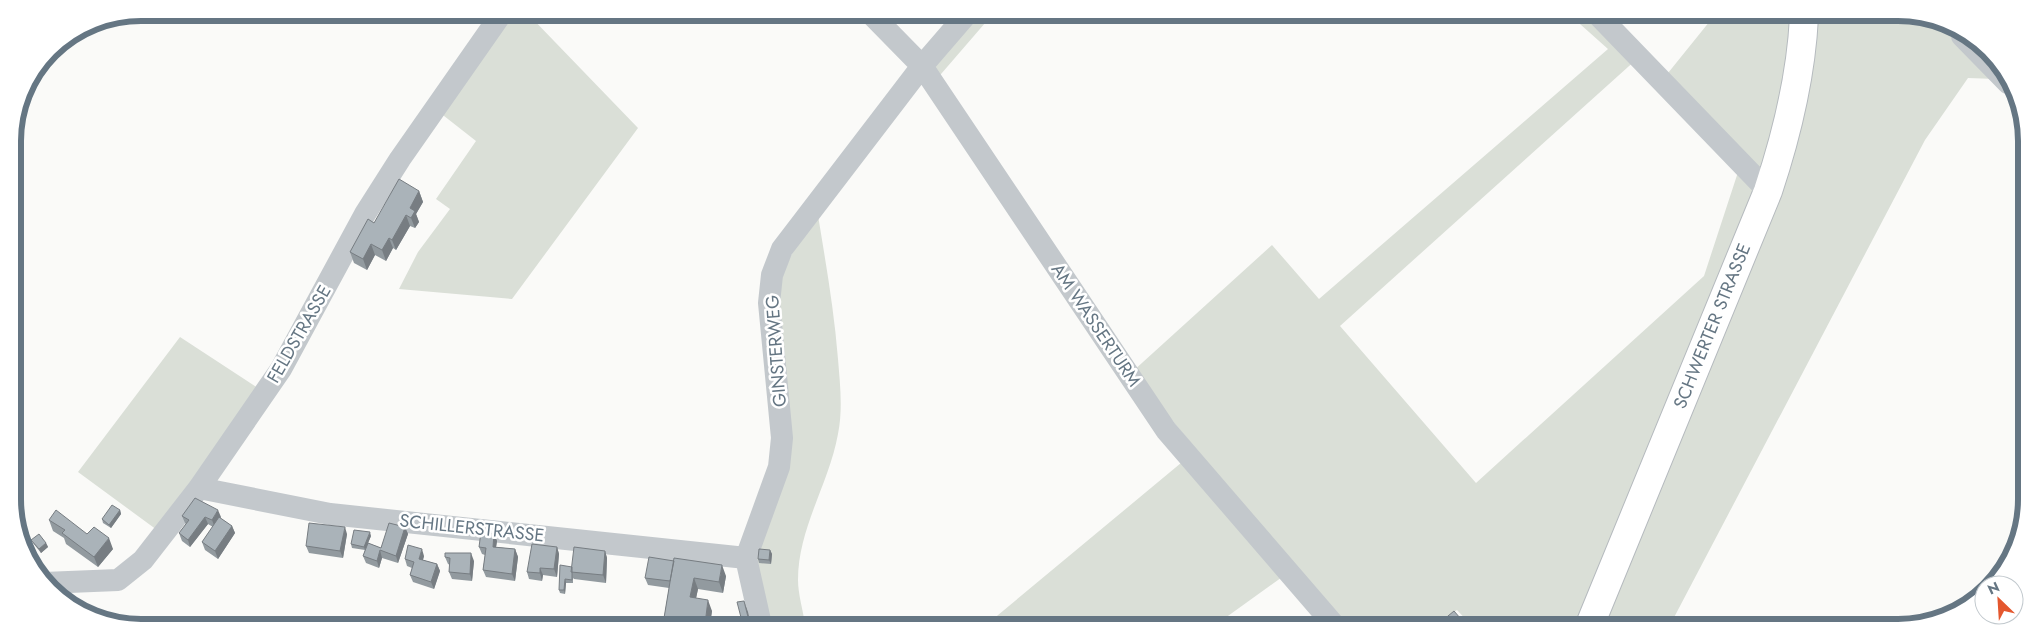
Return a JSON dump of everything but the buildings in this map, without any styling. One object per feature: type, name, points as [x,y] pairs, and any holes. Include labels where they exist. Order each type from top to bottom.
[{"type":"main road","name":"SCHWERTER STRASSE","points":[[1592,618],[1768,191],[1784,143],[1795,94],[1804,21]]},
{"type":"street","name":"FELDSTRASSE","points":[[55,583],[118,580],[143,560],[199,488],[281,369],[366,214],[400,159],[496,21]]},
{"type":"street","name":"AM WASSERTURM","points":[[878,21],[922,66],[1166,430],[1328,618]]},
{"type":"street","name":"GINSTERWEG","points":[[746,558],[778,467],[782,438],[769,303],[772,275],[782,249],[922,66],[960,21]]},
{"type":"street","points":[[1604,21],[1768,191]]},
{"type":"street","points":[[1975,50],[1991,66]]},
{"type":"street","name":"SCHILLERSTRASSE","points":[[199,488],[330,514],[746,558]]},
{"type":"street","points":[[746,558],[760,619]]},
{"type":"shaded area","points":[[502,21],[535,21],[638,128],[512,299],[399,289],[418,252],[450,209],[436,199],[476,141],[439,112]]},
{"type":"shaded area","points":[[966,21],[987,21],[935,81],[930,66]]},
{"type":"shaded area","points":[[1577,21],[1601,21],[1638,58],[1340,326],[1476,483],[1704,276],[1740,166],[1763,190],[1586,618],[1465,618],[1457,610],[1446,618],[1337,618],[1132,372],[1272,245],[1319,299],[1608,49]]},
{"type":"shaded area","points":[[1710,21],[1799,21],[1764,184],[1664,78]]},
{"type":"shaded area","points":[[1810,21],[1898,21],[1929,25],[1947,31],[1996,79],[1968,78],[1925,140],[1674,618],[1600,618],[1772,192]]},
{"type":"shaded area","points":[[817,209],[829,284],[841,396],[840,425],[834,452],[808,524],[799,561],[798,585],[804,619],[764,619],[751,557],[772,500],[774,286]]},
{"type":"shaded area","points":[[180,337],[261,390],[157,530],[78,472]]},
{"type":"shaded area","points":[[1187,458],[1285,575],[1225,618],[994,619]]},
{"type":"shaded area","points":[[397,617],[419,619],[396,619]]}]
